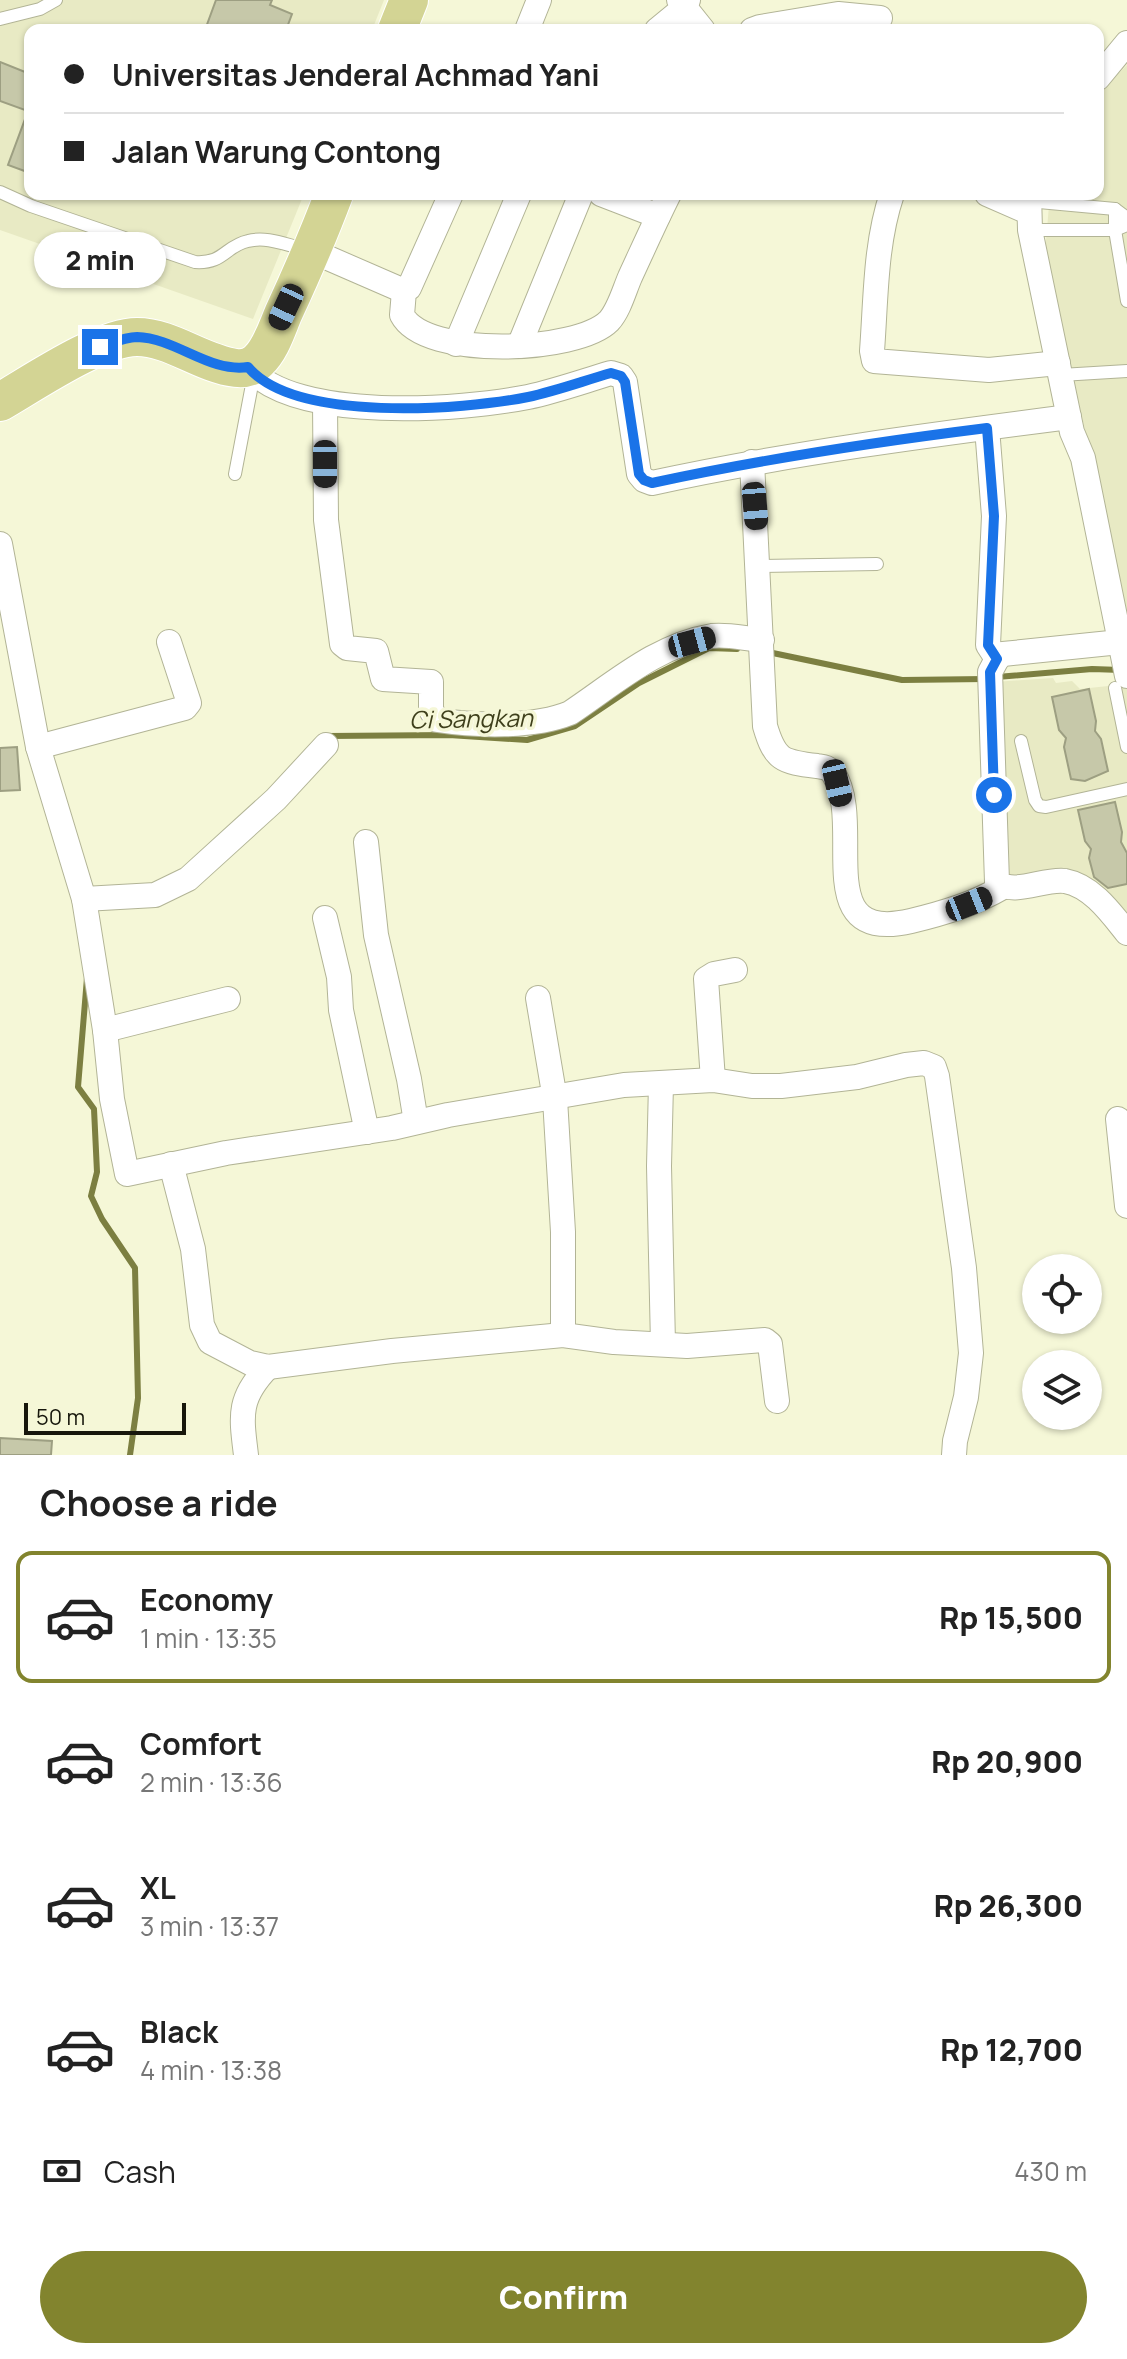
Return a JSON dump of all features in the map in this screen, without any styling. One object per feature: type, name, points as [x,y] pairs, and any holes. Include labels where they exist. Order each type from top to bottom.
[{"type":"main road","points":[[399,24],[409,0]]},
{"type":"main road","points":[[0,402],[92,351],[134,337],[148,338],[212,362],[251,371],[266,350],[312,251],[332,200]]},
{"type":"street","points":[[529,24],[539,0]]},
{"type":"street","points":[[663,24],[684,2],[699,24]]},
{"type":"street","points":[[778,24],[838,14],[880,18]]},
{"type":"street","points":[[1104,71],[1127,43]]},
{"type":"street","points":[[404,291],[409,288],[448,200]]},
{"type":"street","points":[[456,344],[516,200]]},
{"type":"street","points":[[519,346],[579,200]]},
{"type":"street","points":[[617,200],[658,216]]},
{"type":"street","points":[[404,291],[404,320],[456,344],[519,346],[576,337],[610,320],[666,200]]},
{"type":"street","points":[[890,200],[884,217],[877,275],[874,361],[989,370],[1060,369]]},
{"type":"street","points":[[1004,200],[1029,209],[1071,425],[1083,458],[1094,546],[1121,683]]},
{"type":"street","points":[[312,251],[404,291]]},
{"type":"street","points":[[251,371],[276,388],[325,403],[365,408],[474,404],[528,397],[611,373],[621,376],[625,382],[639,474],[652,483],[862,444],[987,428],[1071,425]]},
{"type":"street","points":[[325,403],[326,520],[342,644],[347,648],[376,651],[383,679],[431,682],[431,710],[437,720],[509,724],[557,718],[570,713],[645,662],[670,650],[712,636],[763,648]]},
{"type":"street","points":[[987,428],[994,516],[988,645],[992,672],[995,879],[1003,887]]},
{"type":"street","points":[[752,462],[765,726],[771,747],[781,758],[825,767],[833,773],[847,838],[846,884],[855,911],[865,921],[876,925],[900,923],[935,915],[986,897],[1003,887],[1064,881],[1106,906],[1127,933]]},
{"type":"street","points":[[0,544],[38,747],[84,899],[105,1030],[112,1099],[127,1174],[226,1153],[367,1132],[624,1085],[713,1080],[752,1086],[781,1086],[857,1077],[924,1063],[934,1067],[964,1268],[971,1353],[954,1455]]},
{"type":"street","points":[[38,747],[185,708],[189,703],[169,642]]},
{"type":"street","points":[[992,672],[1003,654],[1114,646]]},
{"type":"street","points":[[84,899],[155,895],[188,879],[276,799],[326,745]]},
{"type":"street","points":[[366,842],[376,935],[416,1122]]},
{"type":"street","points":[[325,918],[367,1132]]},
{"type":"street","points":[[713,1080],[706,979],[714,974],[735,970]]},
{"type":"street","points":[[538,998],[555,1099],[563,1232],[563,1335]]},
{"type":"street","points":[[105,1030],[228,999]]},
{"type":"street","points":[[661,1084],[659,1166],[663,1344]]},
{"type":"street","points":[[1114,1121],[1127,1206]]},
{"type":"street","points":[[171,1164],[193,1249],[202,1325],[210,1342],[250,1363],[268,1367],[392,1351],[563,1335],[614,1342],[687,1346],[765,1340],[770,1344],[777,1401]]},
{"type":"street","points":[[246,1455],[243,1404],[248,1391],[268,1367]]},
{"type":"lane","points":[[0,19],[40,9],[56,0]]},
{"type":"lane","points":[[0,192],[31,206],[195,262],[211,263],[244,241],[260,239],[312,251]]},
{"type":"lane","points":[[1029,209],[1115,209],[1127,218]]},
{"type":"lane","points":[[1029,209],[1121,228]]},
{"type":"lane","points":[[1115,209],[1121,228],[1127,301]]},
{"type":"lane","points":[[1060,369],[1127,371]]},
{"type":"lane","points":[[235,474],[251,371]]},
{"type":"lane","points":[[758,566],[877,564]]},
{"type":"lane","points":[[1121,683],[1127,747]]},
{"type":"lane","points":[[1021,741],[1039,806],[1127,789]]},
{"type":"shaded area","points":[[0,0],[384,0],[374,24],[24,24],[24,200],[302,200],[253,319],[0,230]]},
{"type":"shaded area","points":[[1127,65],[1127,617],[1045,252],[1049,200],[1104,200],[1104,89]]},
{"type":"shaded area","points":[[1053,678],[1056,683],[1072,681],[1080,689],[1127,684],[1127,923],[1089,884],[1007,884],[994,682]]},
{"type":"building","points":[[216,0],[272,0],[270,5],[292,14],[288,24],[207,24]]},
{"type":"building","points":[[0,62],[24,72],[24,110],[0,101]]},
{"type":"building","points":[[24,122],[24,171],[8,165]]},
{"type":"building","points":[[1089,689],[1096,721],[1095,731],[1101,739],[1108,771],[1085,781],[1071,779],[1064,747],[1066,738],[1059,730],[1052,697]]},
{"type":"building","points":[[17,747],[20,790],[0,791],[0,748]]},
{"type":"building","points":[[1115,802],[1122,832],[1121,842],[1127,853],[1127,884],[1108,888],[1094,877],[1089,858],[1091,849],[1085,841],[1078,810]]},
{"type":"building","points":[[0,1438],[52,1441],[51,1455],[0,1455]]},
{"type":"waterway","name":"Ci Sangkan","points":[[328,736],[449,735],[527,740],[575,726],[639,683],[709,648],[737,649]]},
{"type":"waterway","name":"Ci Sangkan","points":[[768,652],[902,680],[986,679]]},
{"type":"waterway","name":"Ci Sangkan","points":[[997,677],[1092,669],[1121,670]]},
{"type":"waterway","name":"Ci Sangkan","points":[[87,978],[78,1087],[94,1109],[97,1172],[91,1196],[102,1219],[135,1268],[138,1398],[130,1455]]},
{"type":"route","points":[[100,347],[134,337],[148,338],[212,362],[238,369],[248,367],[276,388],[325,403],[365,408],[474,404],[528,397],[611,373],[621,376],[625,382],[639,474],[652,483],[752,462],[987,428],[994,516],[988,645],[997,659],[990,672],[994,795]]}]
